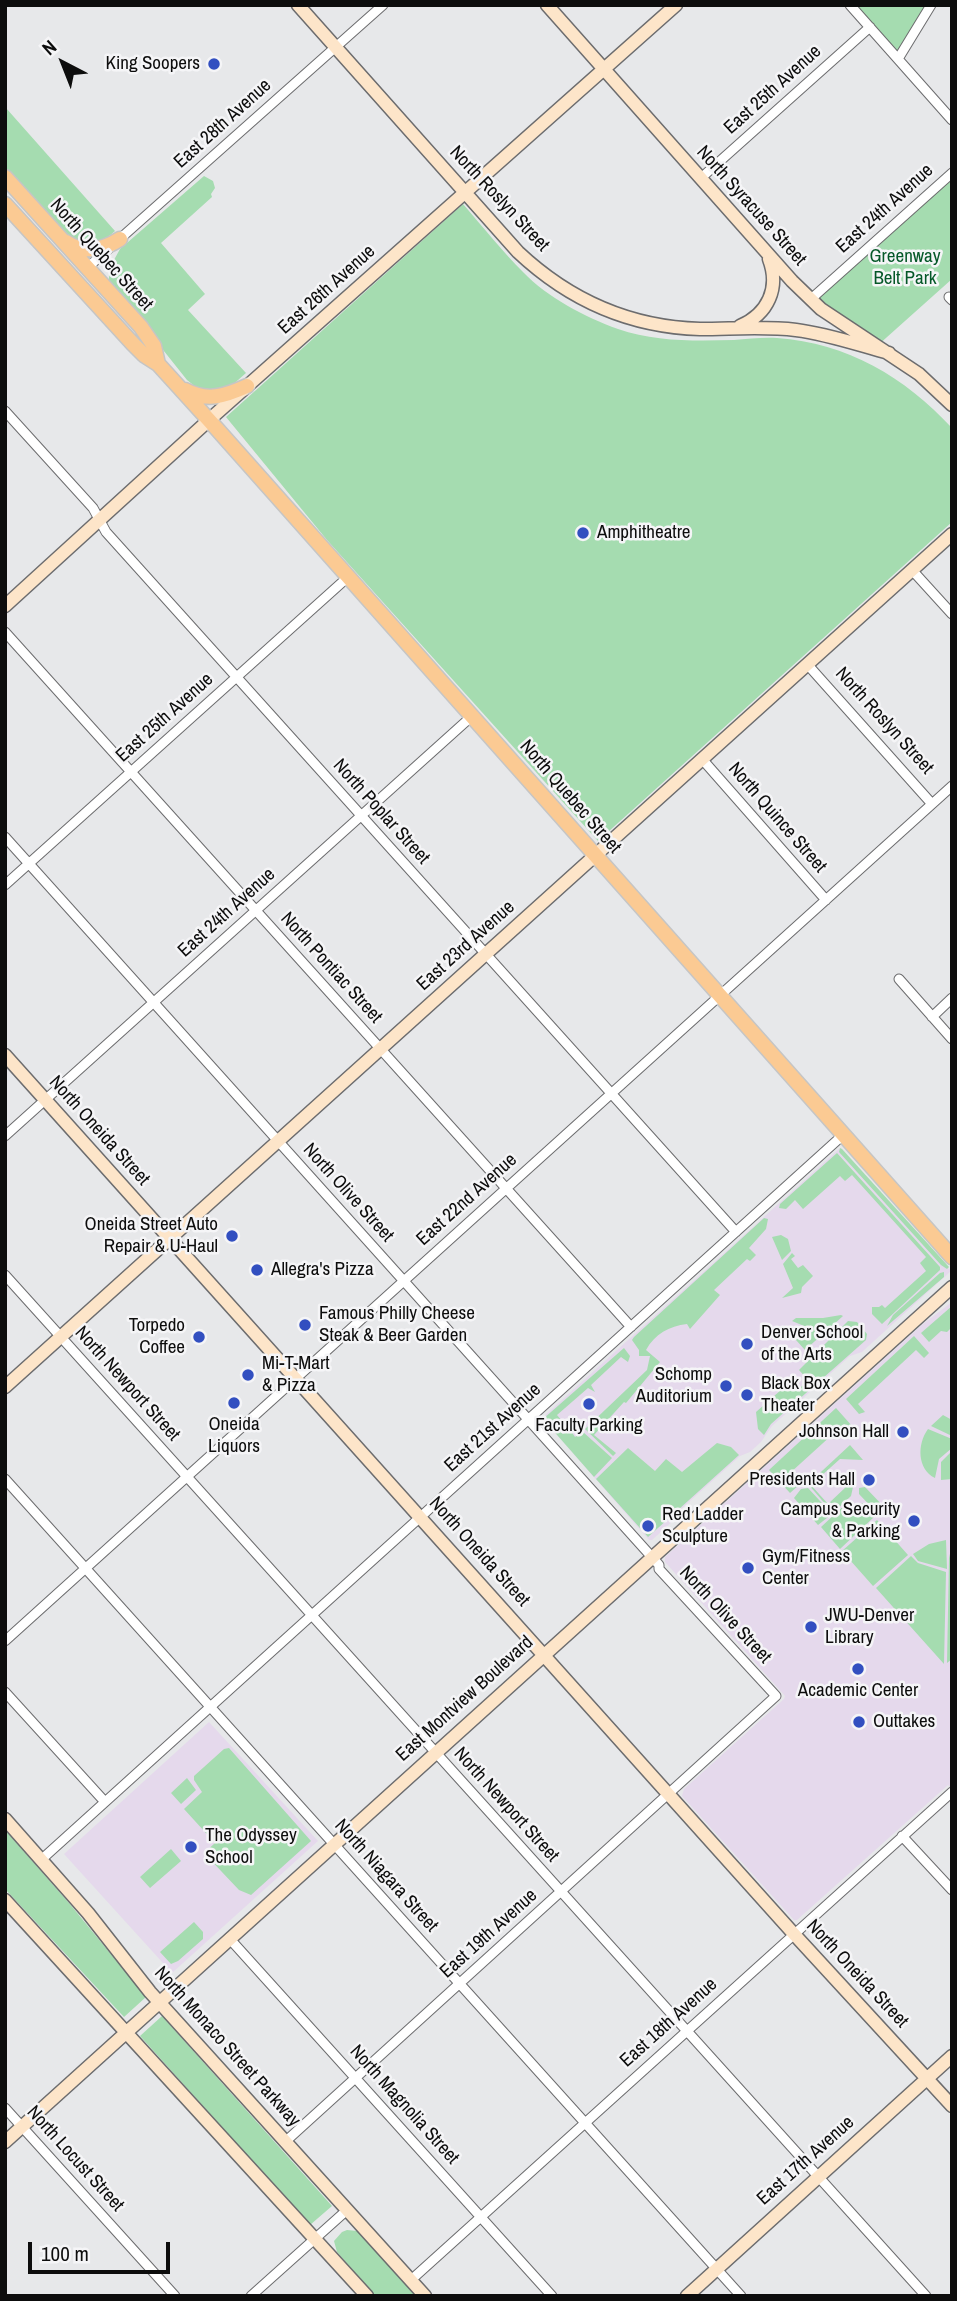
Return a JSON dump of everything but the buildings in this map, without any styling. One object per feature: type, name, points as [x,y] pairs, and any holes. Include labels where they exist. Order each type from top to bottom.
[{"type":"main road","name":"North Quebec Street","points":[[5,177],[146,334],[154,346],[158,364]]},
{"type":"main road","name":"North Quebec Street","points":[[5,204],[144,355],[158,364],[209,420],[952,1256]]},
{"type":"main road","points":[[55,232],[68,244],[83,249],[105,247],[120,239]]},
{"type":"main road","points":[[57,261],[78,270],[87,268]]},
{"type":"main road","points":[[180,388],[197,396],[215,397],[225,396],[247,386]]},
{"type":"street","name":"North Roslyn Street","points":[[298,5],[528,261],[555,283],[589,303],[625,318],[649,324],[680,328],[761,328],[810,332],[889,353]]},
{"type":"street","name":"East 28th Avenue","points":[[87,268],[383,5]]},
{"type":"street","name":"North Syracuse Street","points":[[547,5],[767,254],[811,299],[840,323],[919,374],[952,405]]},
{"type":"street","name":"East 26th Avenue","points":[[5,606],[209,420],[676,5]]},
{"type":"street","points":[[850,5],[952,120]]},
{"type":"street","points":[[898,59],[931,5]]},
{"type":"street","name":"East 25th Avenue","points":[[701,178],[870,27]]},
{"type":"street","name":"East 24th Avenue","points":[[811,299],[952,173]]},
{"type":"street","points":[[733,329],[756,317],[771,299],[774,277],[767,254]]},
{"type":"street","name":"North Poplar Street","points":[[5,411],[93,508],[106,532],[736,1232]]},
{"type":"street","name":"East 23rd Avenue","points":[[5,1387],[952,534]]},
{"type":"street","points":[[912,570],[952,614]]},
{"type":"street","name":"East 25th Avenue","points":[[5,885],[348,577]]},
{"type":"street","name":"North Pontiac Street","points":[[5,632],[631,1327]]},
{"type":"street","name":"North Roslyn Street","points":[[807,664],[932,804]]},
{"type":"street","name":"East 24th Avenue","points":[[5,1136],[472,716]]},
{"type":"street","name":"North Quince Street","points":[[702,759],[826,900]]},
{"type":"street","name":"East 22nd Avenue","points":[[5,1641],[952,786]]},
{"type":"street","name":"North Olive Street","points":[[5,837],[529,1419],[659,1565],[659,1569],[776,1696]]},
{"type":"street","points":[[899,979],[952,1039]]},
{"type":"street","points":[[932,1017],[952,998]]},
{"type":"street","name":"North Oneida Street","points":[[5,1055],[793,1933],[952,2106]]},
{"type":"street","name":"East 21st Avenue","points":[[42,1859],[844,1135]]},
{"type":"street","name":"North Newport Street","points":[[5,1275],[926,2296]]},
{"type":"street","name":"East Montview Boulevard","points":[[5,2142],[952,1287]]},
{"type":"street","name":"North Niagara Street","points":[[5,1479],[741,2296]]},
{"type":"street","points":[[5,1692],[105,1802]]},
{"type":"street","name":"East 19th Avenue","points":[[286,2141],[776,1696]]},
{"type":"street","name":"East 18th Avenue","points":[[411,2280],[952,1792]]},
{"type":"street","name":"North Monaco Street Parkway","points":[[5,1819],[42,1859],[159,2001],[425,2296]]},
{"type":"street","points":[[902,1836],[952,1890]]},
{"type":"street","points":[[5,1900],[367,2296]]},
{"type":"street","name":"North Magnolia Street","points":[[229,1938],[552,2296]]},
{"type":"street","name":"East 17th Avenue","points":[[687,2296],[952,2056]]},
{"type":"street","name":"North Locust Street","points":[[5,2108],[175,2296]]},
{"type":"street","points":[[251,2296],[348,2210]]},
{"type":"shaded area","name":"Denver School of the Arts","points":[[840,1148],[951,1271],[862,1352],[850,1356],[772,1426],[761,1442],[750,1452],[740,1456],[679,1511],[674,1520],[649,1540],[542,1418]]},
{"type":"shaded area","points":[[952,1302],[952,1788],[948,1785],[794,1920],[682,1796],[684,1789],[785,1696],[665,1562],[665,1557],[923,1324]]},
{"type":"shaded area","name":"The Odyssey School","points":[[209,1722],[318,1841],[172,1973],[64,1854]]},
{"type":"green space","points":[[850,5],[931,5],[898,59]]},
{"type":"green space","points":[[6,108],[115,231],[96,242],[74,242],[5,170]]},
{"type":"green space","name":"Greenway Belt Park","points":[[952,173],[952,279],[877,346],[811,299]]},
{"type":"green space","points":[[204,176],[213,181],[215,188],[212,197],[161,243],[205,294],[188,310],[246,373],[229,388],[208,392],[187,380],[109,282],[109,269],[120,249]]},
{"type":"green space","points":[[463,204],[533,281],[555,298],[593,319],[632,333],[676,340],[777,338],[827,347],[851,355],[894,378],[915,393],[952,428],[952,522],[598,841],[327,540],[226,417]]},
{"type":"green space","points":[[840,1148],[949,1267],[947,1269],[839,1152]]},
{"type":"green space","points":[[837,1153],[940,1267],[940,1270],[882,1324],[872,1314],[872,1307],[882,1305],[885,1308],[926,1271],[920,1263],[926,1257],[852,1175],[845,1181],[840,1176],[803,1209],[795,1200],[786,1209],[779,1208],[780,1204]]},
{"type":"green space","points":[[764,1218],[768,1219],[766,1229],[749,1248],[756,1255],[750,1261],[747,1259],[714,1290],[720,1295],[690,1329],[687,1324],[668,1329],[658,1335],[646,1350],[660,1362],[626,1403],[624,1402],[594,1435],[616,1453],[613,1456],[585,1429],[647,1370],[650,1356],[639,1356],[639,1350],[632,1340]]},
{"type":"green space","points":[[781,1235],[788,1239],[791,1251],[782,1260],[772,1237]]},
{"type":"green space","points":[[792,1253],[795,1256],[791,1259],[798,1268],[803,1265],[813,1276],[802,1287],[801,1293],[782,1298],[793,1288],[783,1264]]},
{"type":"green space","points":[[944,1272],[944,1277],[887,1326],[893,1315]]},
{"type":"green space","points":[[952,1306],[952,1327],[947,1332],[941,1331],[929,1342],[921,1333]]},
{"type":"green space","points":[[843,1316],[805,1350],[796,1340],[809,1328],[792,1321],[796,1318]]},
{"type":"green space","points":[[848,1321],[857,1322],[867,1334],[866,1340],[771,1424],[764,1435],[758,1429],[756,1412],[790,1382],[798,1390],[808,1380],[799,1370]]},
{"type":"green space","points":[[914,1336],[929,1353],[924,1358],[916,1350],[858,1404],[865,1412],[859,1414],[846,1399]]},
{"type":"green space","points":[[624,1348],[630,1356],[628,1362],[621,1357],[591,1385],[595,1392],[588,1388],[557,1415],[562,1421],[556,1427],[563,1434],[569,1428],[575,1437],[583,1432],[612,1458],[594,1477],[543,1419]]},
{"type":"green space","points":[[836,1408],[852,1426],[848,1428],[844,1424],[790,1473],[799,1485],[790,1493],[769,1470]]},
{"type":"green space","points":[[943,1415],[952,1420],[952,1436],[931,1426]]},
{"type":"green space","points":[[928,1429],[952,1439],[952,1448],[939,1459],[935,1478],[925,1469],[921,1456],[922,1442]]},
{"type":"green space","points":[[717,1443],[731,1447],[739,1455],[648,1537],[596,1479],[628,1448],[655,1471],[666,1459],[682,1472]]},
{"type":"green space","points":[[850,1445],[863,1460],[840,1459],[811,1485],[828,1504],[847,1486],[853,1487],[851,1496],[833,1513],[808,1484]]},
{"type":"green space","points":[[952,1451],[952,1479],[941,1480],[941,1462]]},
{"type":"green space","points":[[865,1487],[885,1508],[878,1514],[859,1494],[859,1488]]},
{"type":"green space","points":[[808,1488],[832,1514],[818,1525],[794,1498],[801,1489]]},
{"type":"green space","points":[[848,1502],[858,1507],[863,1503],[874,1517],[840,1549],[821,1527]]},
{"type":"green space","points":[[877,1520],[908,1555],[873,1586],[842,1551]]},
{"type":"green space","points":[[946,1540],[947,1569],[918,1561],[913,1554],[929,1544]]},
{"type":"green space","points":[[952,1545],[952,1659],[947,1663],[949,1558]]},
{"type":"green space","points":[[911,1556],[918,1563],[946,1572],[944,1664],[876,1588]]},
{"type":"green space","points":[[229,1748],[311,1841],[251,1895],[239,1890],[204,1853],[215,1843],[184,1809],[202,1792],[194,1776],[224,1749]]},
{"type":"green space","points":[[187,1778],[196,1790],[181,1804],[171,1793]]},
{"type":"green space","points":[[5,1830],[146,1997],[124,2017],[5,1889]]},
{"type":"green space","points":[[171,1849],[181,1861],[150,1888],[140,1877]]},
{"type":"green space","points":[[194,1922],[203,1932],[203,1939],[171,1964],[160,1952]]},
{"type":"green space","points":[[162,2016],[332,2206],[310,2225],[140,2036]]},
{"type":"green space","points":[[347,2230],[361,2234],[418,2296],[375,2296],[337,2252],[334,2241]]},
{"type":"place","name":"King Soopers","points":[[214,64]]},
{"type":"place","name":"Amphitheatre","points":[[583,533]]},
{"type":"place","name":"Oneida Street Auto Repair & U-Haul","points":[[232,1236]]},
{"type":"place","name":"Allegra's Pizza","points":[[257,1270]]},
{"type":"place","name":"Famous Philly Cheese Steak & Beer Garden","points":[[305,1325]]},
{"type":"place","name":"Torpedo Coffee","points":[[199,1337]]},
{"type":"place","name":"Denver School of the Arts","points":[[747,1344]]},
{"type":"place","name":"Mi-T-Mart & Pizza","points":[[248,1375]]},
{"type":"place","name":"Schomp Auditorium","points":[[726,1386]]},
{"type":"place","name":"Black Box Theater","points":[[747,1395]]},
{"type":"place","name":"Oneida Liquors","points":[[234,1403]]},
{"type":"place","name":"Faculty Parking","points":[[589,1404]]},
{"type":"place","name":"Johnson Hall","points":[[903,1432]]},
{"type":"place","name":"Presidents Hall","points":[[869,1480]]},
{"type":"place","name":"Campus Security & Parking","points":[[914,1521]]},
{"type":"place","name":"Red Ladder Sculpture","points":[[648,1526]]},
{"type":"place","name":"Gym/Fitness Center","points":[[748,1568]]},
{"type":"place","name":"JWU-Denver Library","points":[[811,1627]]},
{"type":"place","name":"Academic Center","points":[[858,1669]]},
{"type":"place","name":"Outtakes","points":[[859,1722]]},
{"type":"place","name":"The Odyssey School","points":[[191,1847]]}]
